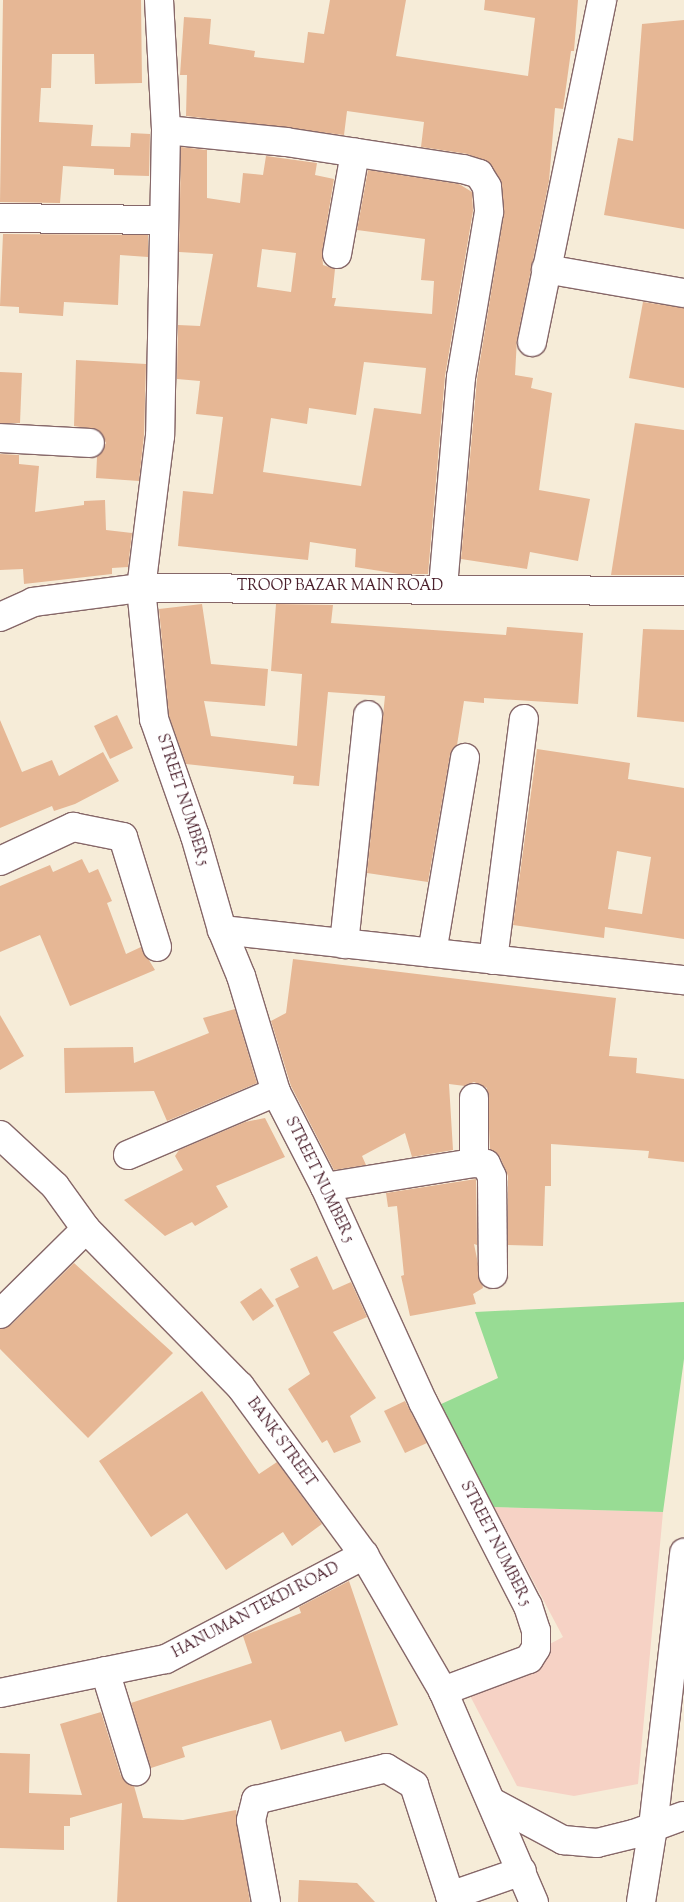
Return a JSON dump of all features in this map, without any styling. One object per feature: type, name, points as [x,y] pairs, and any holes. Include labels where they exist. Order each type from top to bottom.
[{"type":"street","name":"STREET NUMBER 5","points":[[159,0],[166,130],[160,436],[141,588],[154,719],[196,836],[222,930],[241,976],[276,1092],[325,1187],[423,1402],[528,1606],[536,1632],[536,1648],[529,1659],[443,1690]]},
{"type":"street","points":[[532,342],[602,0]]},
{"type":"street","points":[[166,130],[286,142],[463,169],[479,174],[487,187],[489,212],[462,377],[443,587]]},
{"type":"street","points":[[337,254],[355,152]]},
{"type":"street","points":[[0,218],[163,220]]},
{"type":"street","points":[[546,269],[684,293]]},
{"type":"street","points":[[0,438],[90,443]]},
{"type":"street","name":"TROOP BAZAR MAIN ROAD","points":[[0,617],[33,602],[141,588],[443,587],[684,590]]},
{"type":"street","points":[[344,944],[368,715]]},
{"type":"street","points":[[493,960],[524,719]]},
{"type":"street","points":[[432,953],[465,758]]},
{"type":"street","points":[[0,861],[74,827],[122,837],[157,947]]},
{"type":"street","points":[[222,930],[684,980]]},
{"type":"street","points":[[128,1155],[276,1092]]},
{"type":"street","points":[[474,1098],[474,1164]]},
{"type":"street","name":"BANK STREET","points":[[0,1135],[55,1186],[86,1229],[240,1386],[364,1555],[443,1690],[534,1902]]},
{"type":"street","points":[[325,1187],[474,1164],[486,1164],[492,1177],[493,1274]]},
{"type":"street","points":[[0,1314],[86,1229]]},
{"type":"street","points":[[641,1902],[653,1827],[684,1552]]},
{"type":"street","name":"HANUMAN TEKDI ROAD","points":[[0,1693],[166,1659],[364,1555]]},
{"type":"street","points":[[105,1671],[136,1771]]},
{"type":"street","points":[[266,1902],[251,1820],[256,1800],[386,1768],[414,1785],[450,1899],[522,1871]]},
{"type":"street","points":[[492,1802],[563,1840],[597,1843],[684,1816]]},
{"type":"shaded area","points":[[494,1507],[663,1512],[638,1784],[574,1796],[517,1786],[466,1688],[563,1637]]},
{"type":"green space","points":[[684,1302],[684,1359],[663,1512],[494,1507],[439,1405],[498,1378],[475,1312]]},
{"type":"building","points":[[3,0],[141,0],[142,83],[95,84],[94,54],[52,54],[51,88],[41,88],[39,122],[93,125],[91,146],[130,147],[131,133],[150,134],[149,176],[114,175],[114,169],[63,166],[60,203],[0,202]]},
{"type":"building","points":[[330,0],[406,0],[396,56],[528,76],[535,18],[484,10],[485,0],[578,0],[574,51],[571,51],[563,109],[555,108],[549,181],[517,339],[515,375],[533,378],[531,388],[552,393],[539,490],[590,499],[578,561],[530,552],[527,569],[461,559],[477,379],[504,214],[502,185],[492,166],[468,154],[421,147],[424,122],[347,111],[344,135],[186,116],[187,75],[180,75],[184,17],[211,19],[209,44],[255,51],[254,57],[304,63],[308,32],[324,34]]},
{"type":"building","points":[[684,20],[684,229],[604,215],[618,138],[633,141],[642,24]]},
{"type":"building","points":[[181,147],[207,150],[207,198],[240,203],[243,173],[263,175],[266,156],[317,163],[315,175],[334,179],[322,252],[323,265],[335,269],[332,298],[336,298],[334,306],[432,314],[434,281],[421,280],[425,239],[357,230],[368,170],[459,184],[472,192],[473,211],[445,376],[428,574],[399,574],[355,567],[356,549],[310,542],[308,560],[178,546],[183,491],[213,494],[223,417],[196,414],[200,381],[177,379],[178,325],[200,326],[213,254],[179,252]],"holes":[[[262,249],[296,253],[291,292],[257,287]],[[364,362],[426,368],[421,414],[374,408],[361,486],[263,472],[271,418],[307,424],[309,408],[356,415]]]},
{"type":"building","points":[[3,234],[148,235],[148,257],[120,255],[118,305],[64,302],[63,316],[19,313],[19,307],[0,306]]},
{"type":"building","points":[[643,302],[684,308],[684,388],[629,378]]},
{"type":"building","points":[[76,360],[146,364],[144,435],[139,481],[96,478],[97,457],[106,443],[98,430],[74,426]]},
{"type":"building","points":[[0,372],[22,373],[20,423],[0,423]]},
{"type":"building","points":[[635,423],[684,430],[684,575],[611,575]]},
{"type":"building","points":[[0,454],[19,455],[19,464],[39,466],[35,512],[84,505],[84,501],[105,500],[106,530],[132,533],[128,567],[112,568],[112,574],[24,584],[23,569],[0,570]]},
{"type":"building","points":[[202,604],[211,664],[268,669],[265,706],[204,701],[211,736],[297,746],[302,674],[271,671],[276,604],[333,605],[331,623],[506,635],[507,627],[583,633],[578,704],[484,698],[484,703],[464,701],[457,745],[450,755],[428,882],[367,873],[385,696],[328,692],[319,786],[293,784],[294,776],[186,764],[169,716],[159,609]]},
{"type":"building","points":[[643,629],[684,630],[684,722],[637,717]]},
{"type":"building","points":[[117,715],[133,748],[110,759],[94,726]]},
{"type":"building","points":[[0,720],[22,772],[52,760],[59,776],[103,752],[119,781],[75,804],[54,811],[52,806],[0,828]]},
{"type":"building","points":[[537,749],[630,763],[628,779],[684,788],[684,939],[605,927],[604,938],[513,925]],"holes":[[[617,851],[651,857],[642,914],[608,909]]]},
{"type":"building","points":[[82,859],[89,873],[98,869],[112,901],[107,903],[126,954],[141,947],[155,970],[70,1006],[40,935],[0,952],[0,886],[50,865],[53,872]]},
{"type":"building","points":[[293,959],[616,998],[609,1056],[637,1058],[636,1073],[684,1079],[684,1162],[648,1158],[649,1151],[551,1144],[551,1186],[545,1186],[543,1246],[508,1245],[508,1176],[500,1157],[490,1149],[487,1088],[474,1082],[465,1086],[449,1084],[453,1150],[412,1157],[405,1133],[362,1156],[366,1165],[334,1170],[291,1086],[271,1021],[286,1013]]},
{"type":"building","points":[[235,1009],[257,1083],[167,1121],[154,1091],[65,1093],[64,1048],[133,1047],[134,1063],[209,1033],[203,1018]]},
{"type":"building","points":[[0,1015],[24,1056],[0,1070]]},
{"type":"building","points":[[265,1118],[285,1157],[216,1186],[228,1207],[195,1226],[192,1222],[165,1236],[124,1200],[183,1170],[175,1156],[179,1150],[245,1122]]},
{"type":"building","points":[[476,1179],[477,1245],[474,1244],[483,1288],[473,1294],[476,1304],[410,1316],[401,1276],[404,1275],[397,1206],[388,1207],[386,1193]]},
{"type":"building","points":[[317,1256],[333,1290],[351,1282],[367,1317],[333,1332],[376,1398],[350,1416],[361,1442],[334,1453],[327,1440],[322,1443],[288,1389],[310,1374],[275,1299],[299,1287],[290,1269]]},
{"type":"building","points":[[74,1263],[173,1353],[88,1438],[0,1349],[0,1329],[11,1325]]},
{"type":"building","points":[[261,1288],[274,1306],[253,1321],[240,1302]]},
{"type":"building","points":[[202,1391],[259,1474],[277,1462],[322,1524],[292,1546],[283,1532],[226,1570],[187,1513],[151,1537],[99,1461]]},
{"type":"building","points":[[405,1401],[427,1443],[405,1453],[384,1411]]},
{"type":"building","points":[[349,1581],[398,1725],[345,1742],[341,1731],[281,1750],[271,1720],[182,1747],[185,1757],[151,1768],[131,1703],[252,1663],[243,1636],[301,1613],[299,1607]]},
{"type":"building","points":[[101,1712],[121,1776],[134,1786],[143,1818],[183,1820],[236,1810],[250,1902],[117,1902],[122,1803],[70,1818],[70,1826],[64,1826],[64,1850],[0,1848],[0,1753],[30,1754],[29,1793],[82,1795],[60,1724]]},
{"type":"building","points":[[299,1880],[357,1883],[375,1902],[298,1902]]}]
